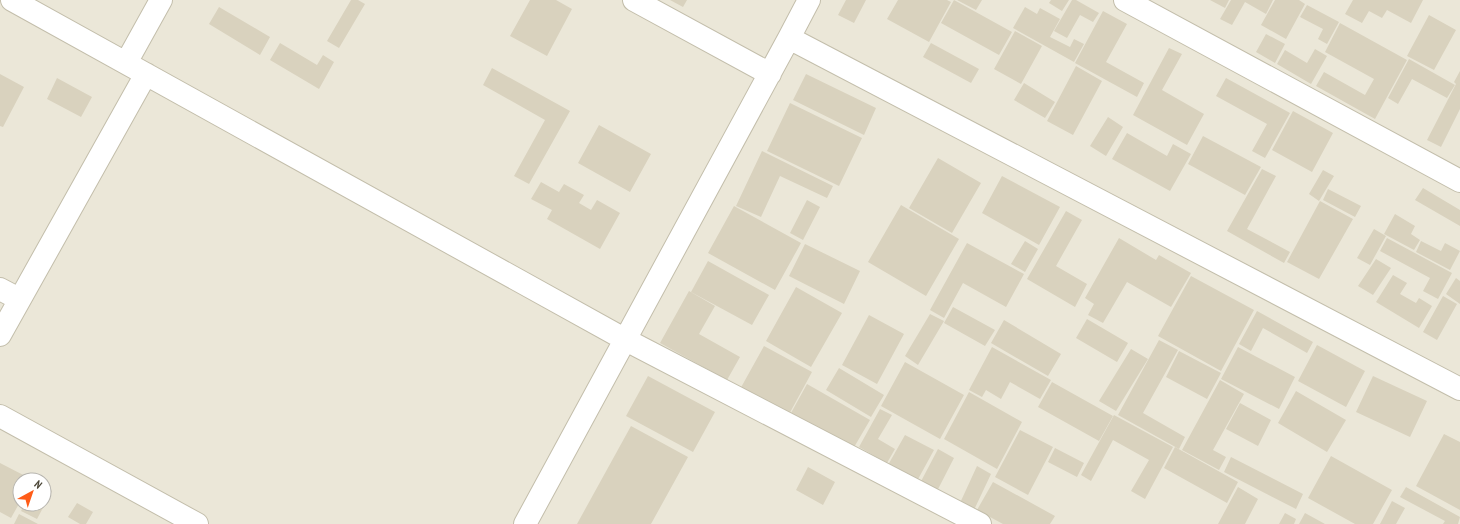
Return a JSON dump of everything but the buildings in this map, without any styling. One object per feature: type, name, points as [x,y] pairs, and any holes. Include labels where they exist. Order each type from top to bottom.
[{"type":"street","points":[[12,0],[626,340],[980,524]]},
{"type":"street","points":[[126,63],[161,0]]},
{"type":"street","points":[[634,0],[770,74]]},
{"type":"street","points":[[525,524],[809,0]]},
{"type":"street","points":[[1125,0],[1460,181]]},
{"type":"street","points":[[789,38],[1460,389]]},
{"type":"street","points":[[0,335],[146,74]]},
{"type":"street","points":[[0,289],[19,299]]},
{"type":"street","points":[[0,416],[197,524]]},
{"type":"shaded area","points":[[0,0],[1460,0],[1460,524],[0,524]]}]
